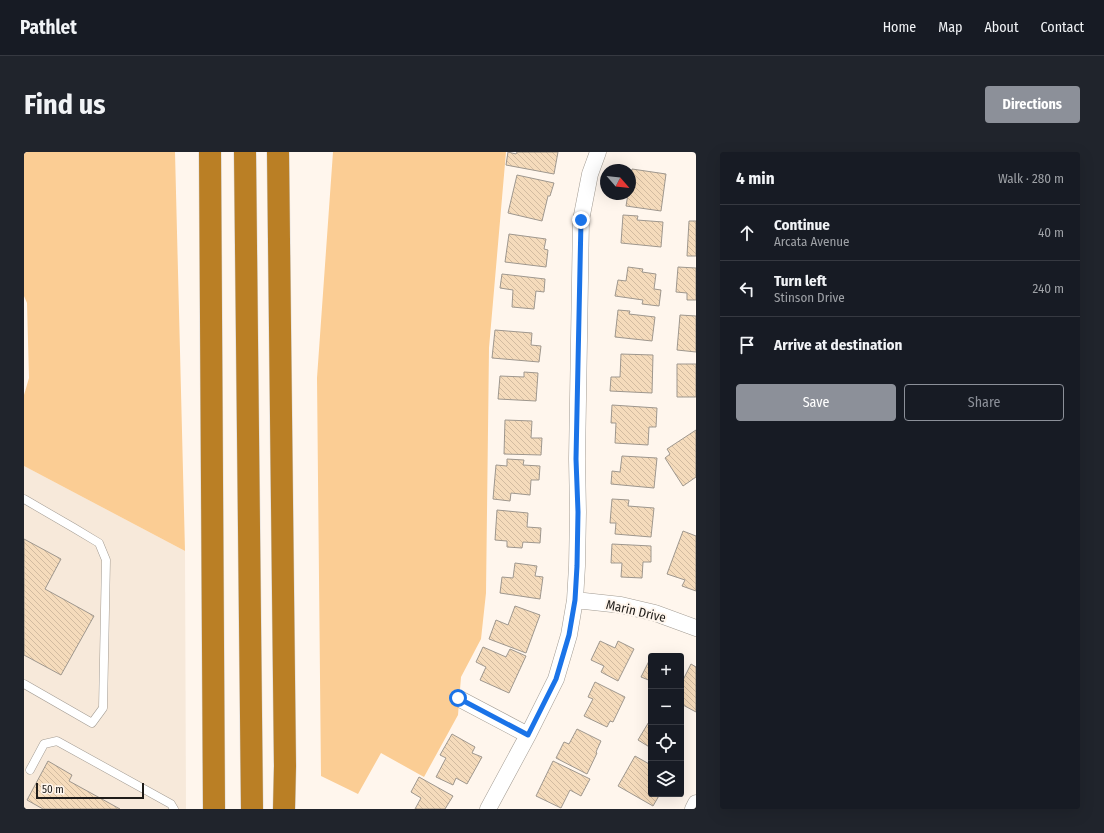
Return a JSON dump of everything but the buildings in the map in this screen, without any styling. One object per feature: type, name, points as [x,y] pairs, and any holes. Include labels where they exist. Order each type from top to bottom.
[{"type":"highway","points":[[210,152],[214,809]]},
{"type":"highway","points":[[245,152],[252,809]]},
{"type":"highway","points":[[278,152],[285,766],[284,809]]},
{"type":"highway","points":[[279,244],[292,152]]},
{"type":"highway","points":[[285,766],[288,809]]},
{"type":"street","points":[[488,809],[556,679],[569,635],[575,600],[578,512],[576,459],[581,220],[590,174],[598,152]]},
{"type":"street","name":"Marin Drive","points":[[575,600],[628,606],[655,613],[696,628]]},
{"type":"street","points":[[458,698],[528,735]]},
{"type":"street","points":[[693,809],[696,803]]},
{"type":"lane","points":[[24,500],[99,543],[106,560],[103,708],[92,723],[24,684]]},
{"type":"lane","points":[[30,770],[44,744],[57,741],[170,804],[174,809]]},
{"type":"shaded area","points":[[24,152],[175,152],[185,551],[24,466],[24,395],[29,378],[27,303],[24,296]]},
{"type":"shaded area","points":[[333,152],[506,152],[489,348],[486,593],[481,639],[461,677],[458,715],[424,777],[381,753],[358,794],[321,776],[317,378]]},
{"type":"shaded area","points":[[24,466],[185,551],[186,809],[24,809]]},
{"type":"route","points":[[458,698],[528,735],[556,679],[569,635],[575,600],[577,566],[578,512],[576,459],[581,220]]}]
